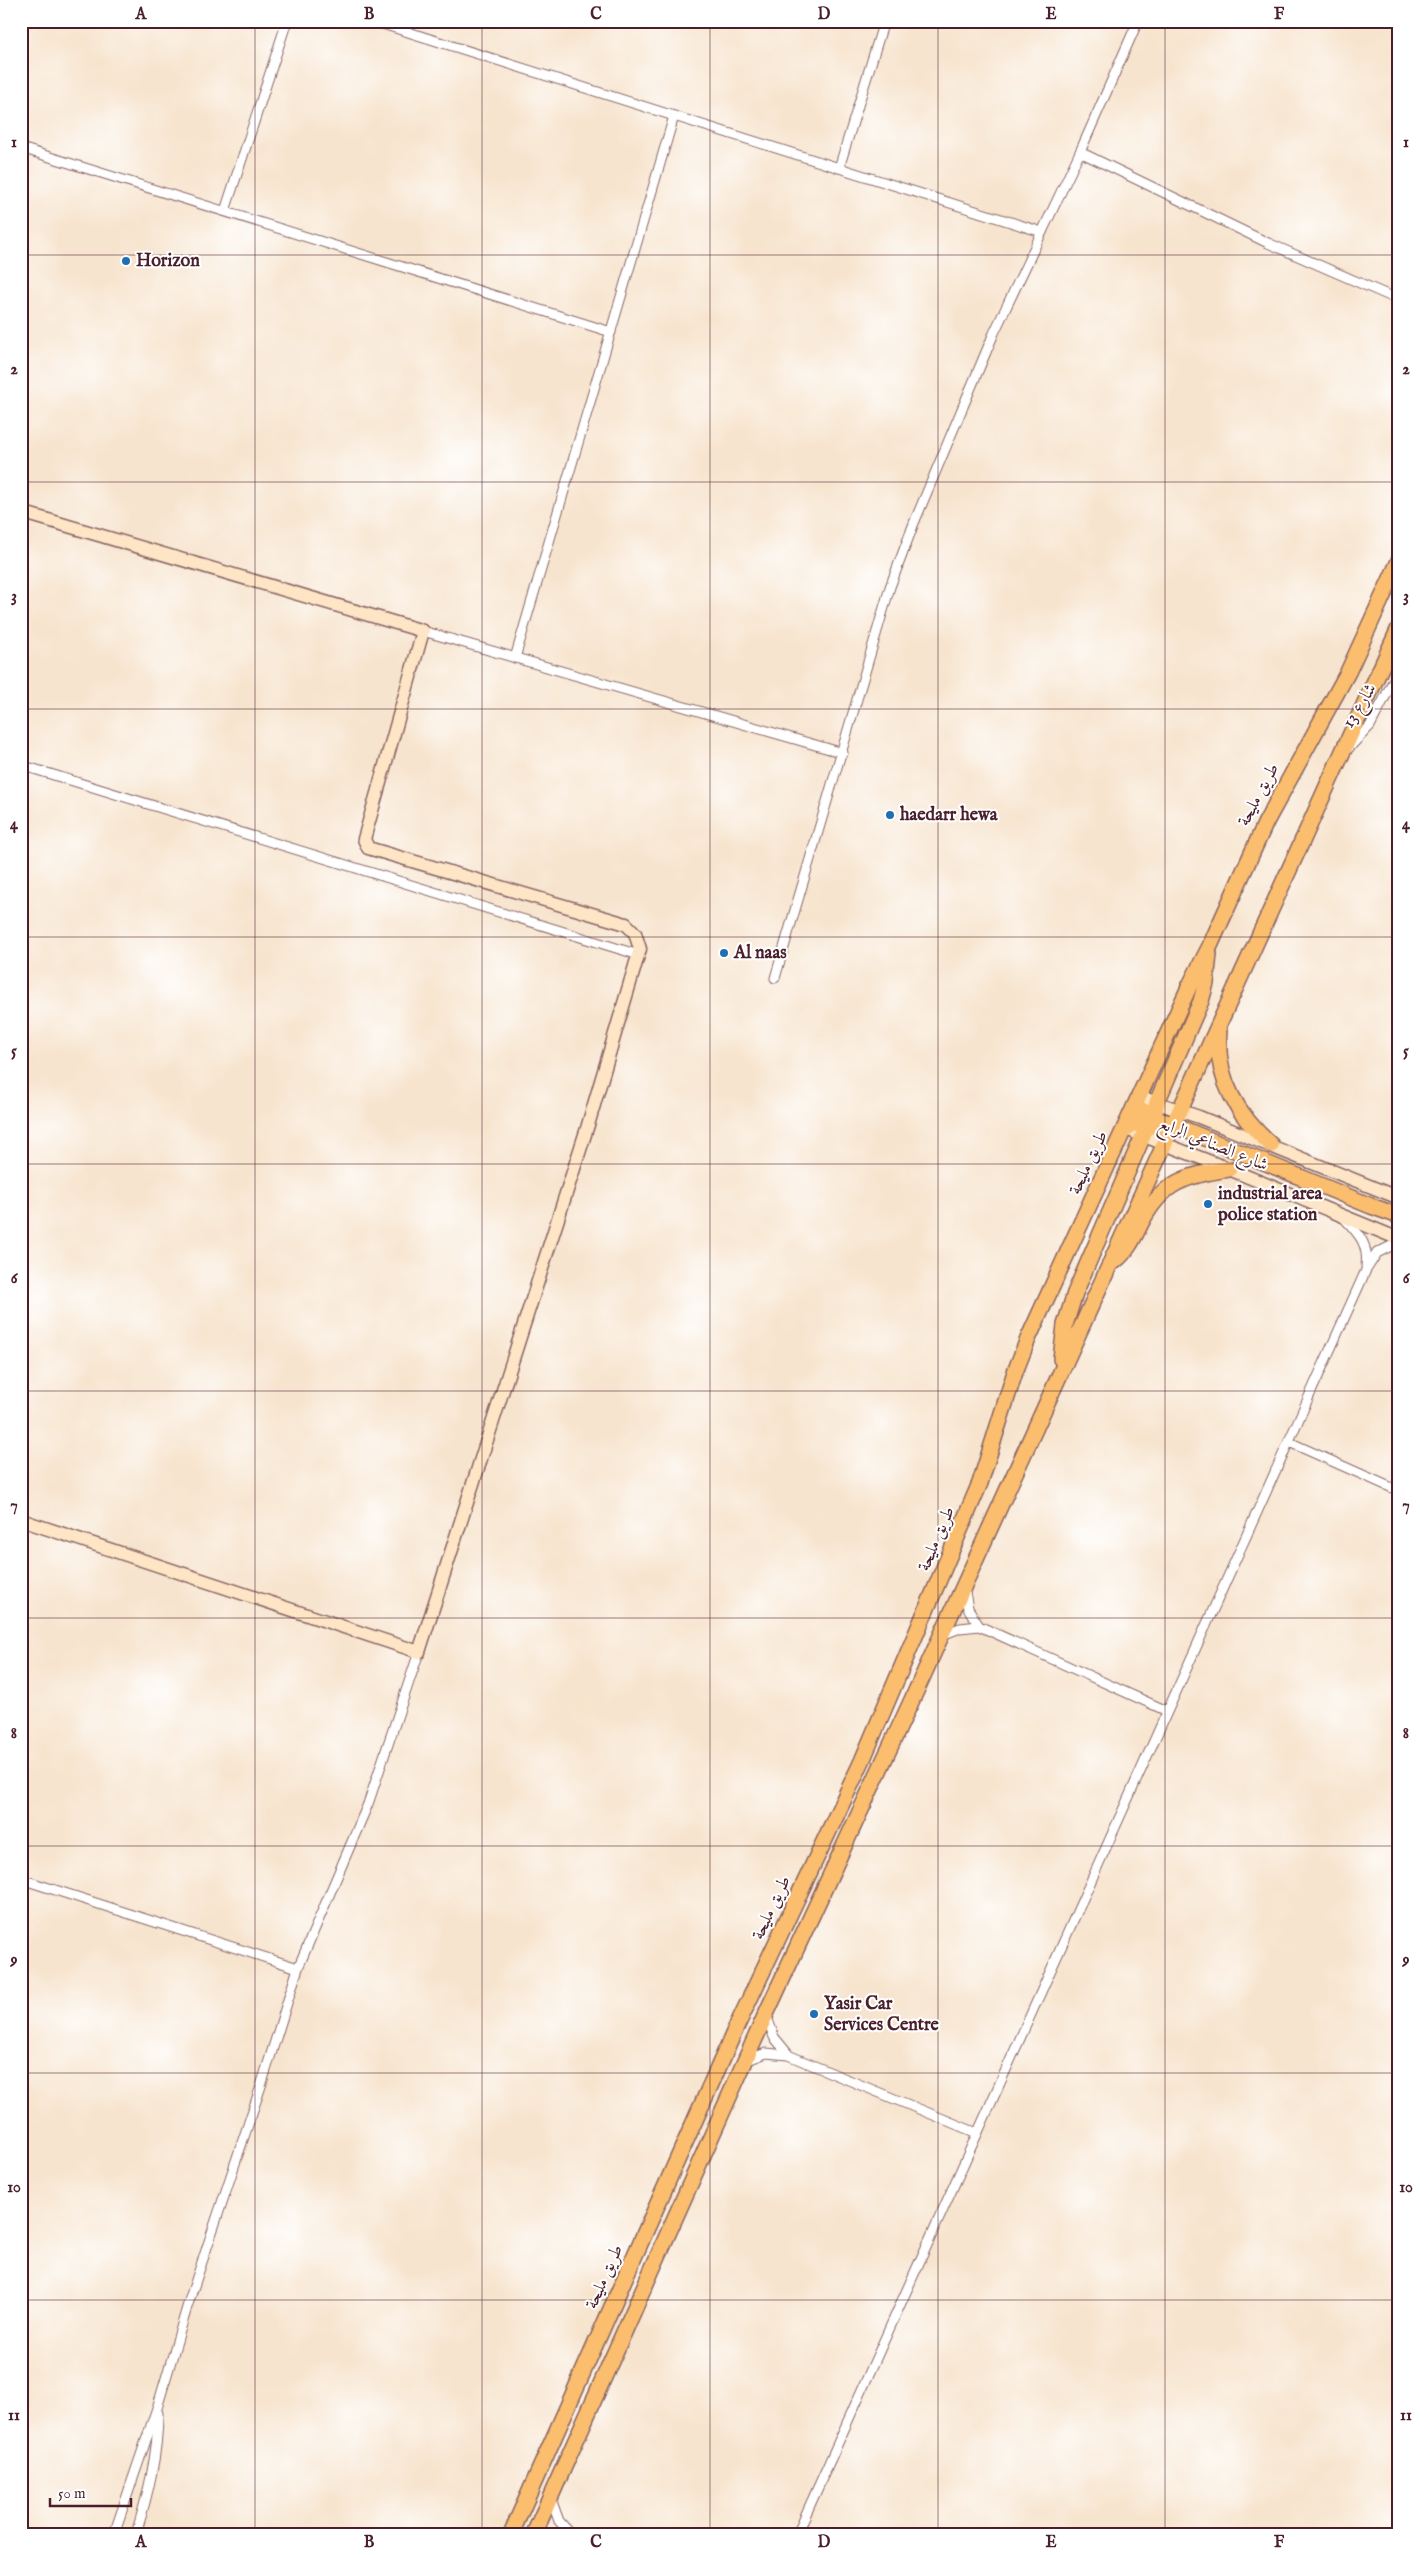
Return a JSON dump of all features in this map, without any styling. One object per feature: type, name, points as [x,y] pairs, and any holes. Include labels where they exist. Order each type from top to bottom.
[{"type":"main road","points":[[21,512],[423,631],[364,839],[365,845],[370,849],[626,924],[638,938],[639,955],[588,1125],[419,1652],[21,1520]]},
{"type":"main road","name":"طريق مليحة","points":[[511,2534],[735,2030],[862,1761],[980,1483],[1012,1379],[1028,1339],[1126,1129],[1149,1114],[1140,1097],[1190,985],[1209,948],[1266,822],[1348,672],[1399,560]]},
{"type":"main road","points":[[534,2534],[766,2014],[964,1586],[1171,1125],[1220,1022],[1399,628]]},
{"type":"main road","points":[[1060,1370],[1065,1325],[1072,1301],[1143,1136],[1149,1114],[1201,1000],[1208,975],[1209,948]]},
{"type":"main road","points":[[1220,1022],[1220,1062],[1230,1096],[1248,1123],[1271,1145]]},
{"type":"main road","points":[[1149,1114],[1179,1110]]},
{"type":"main road","name":"شارع الصناعي الرابع","points":[[1179,1110],[1271,1145],[1399,1198]]},
{"type":"main road","points":[[1149,1114],[1171,1125],[1399,1216]]},
{"type":"main road","points":[[1149,1114],[1164,1143]]},
{"type":"main road","name":"شارع الصناعي الرابع","points":[[1126,1129],[1229,1169],[1399,1241]]},
{"type":"main road","points":[[1110,1264],[1126,1251],[1152,1203],[1168,1187],[1195,1175],[1229,1169]]},
{"type":"main road","points":[[588,2361],[589,2373],[601,2386]]},
{"type":"street","points":[[225,211],[287,21]]},
{"type":"street","points":[[373,21],[1042,232]]},
{"type":"street","points":[[839,168],[884,21]]},
{"type":"street","points":[[775,978],[843,753],[890,587],[914,522],[994,333],[1080,152],[1138,21]]},
{"type":"street","points":[[515,658],[674,116]]},
{"type":"street","points":[[21,148],[611,332]]},
{"type":"street","points":[[1080,152],[1268,243],[1399,300]]},
{"type":"street","points":[[423,631],[843,753]]},
{"type":"street","name":"شارع 13","points":[[1342,754],[1353,746],[1370,726],[1399,670]]},
{"type":"street","points":[[21,765],[639,955]]},
{"type":"street","points":[[1343,1217],[1363,1240],[1367,1253],[1366,1270]]},
{"type":"street","points":[[797,2534],[1366,1270],[1377,1254],[1399,1241]]},
{"type":"street","points":[[1289,1442],[1399,1491]]},
{"type":"street","points":[[964,1586],[968,1608],[979,1626]]},
{"type":"street","points":[[941,1635],[960,1628],[979,1626],[1167,1711]]},
{"type":"street","points":[[114,2534],[158,2406],[188,2304],[261,2086],[298,1968],[368,1804],[419,1652]]},
{"type":"street","points":[[21,1879],[298,1968]]},
{"type":"street","points":[[766,2014],[774,2037],[788,2055]]},
{"type":"street","points":[[745,2061],[766,2053],[788,2055],[977,2133]]},
{"type":"street","points":[[136,2534],[152,2478],[158,2438],[158,2406]]},
{"type":"street","points":[[550,2497],[559,2521],[570,2534]]},
{"type":"street","points":[[555,2534],[570,2534]]},
{"type":"place","name":"Horizon","points":[[126,261]]},
{"type":"place","name":"haedarr hewa","points":[[890,815]]},
{"type":"place","name":"Al naas","points":[[724,953]]},
{"type":"place","name":"industrial area police station","points":[[1208,1204]]},
{"type":"place","name":"Yasir Car Services Centre","points":[[814,2014]]}]
